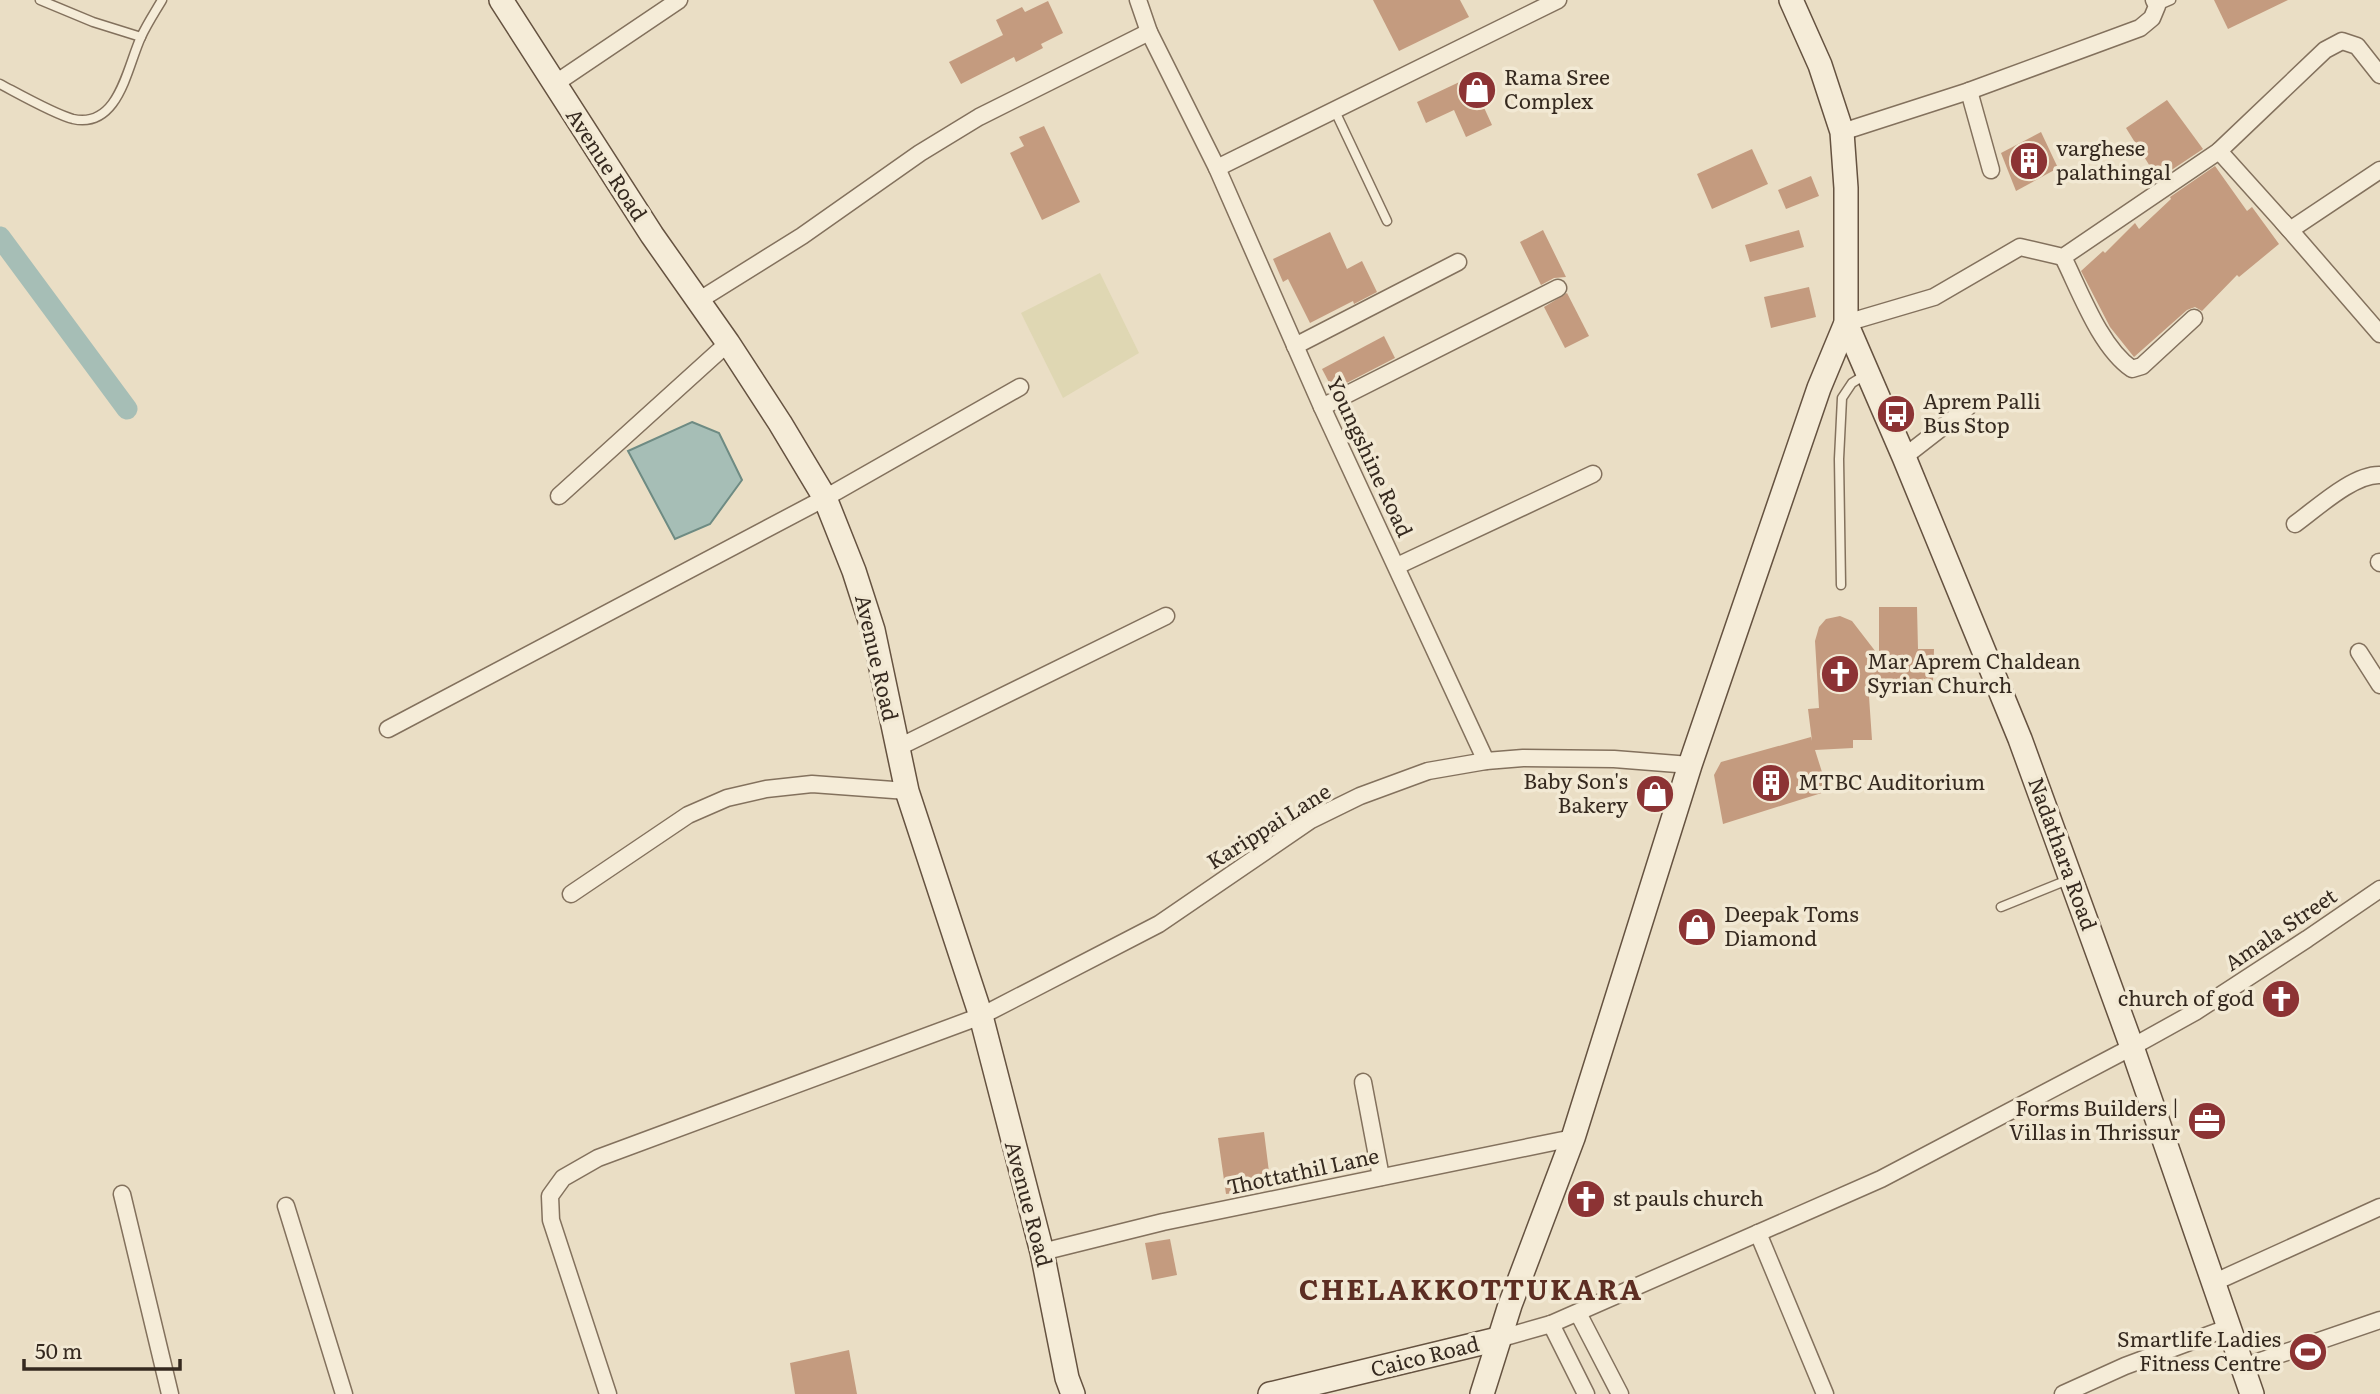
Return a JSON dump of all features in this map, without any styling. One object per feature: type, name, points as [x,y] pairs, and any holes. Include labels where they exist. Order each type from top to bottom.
[{"type":"main road","name":"Avenue Road","points":[[501,0],[554,85],[728,343],[825,498],[854,571],[873,630],[907,790],[981,1016],[1042,1252],[1067,1378],[1073,1394]]},
{"type":"main road","points":[[1482,1394],[1498,1339],[1573,1138],[1690,765],[1818,388],[1846,323],[1846,188],[1842,132],[1820,65],[1791,0]]},
{"type":"main road","name":"Nadathara Road","points":[[1846,323],[2020,739],[2132,1047],[2252,1394]]},
{"type":"main road","name":"Caico Road","points":[[1270,1394],[1498,1339]]},
{"type":"street","points":[[554,85],[679,0]]},
{"type":"street","name":"Youngshine Road","points":[[1138,0],[1149,32],[1217,168],[1322,407],[1486,761]]},
{"type":"street","points":[[1217,168],[1558,0]]},
{"type":"street","points":[[1842,132],[1969,91],[2140,28],[2152,18],[2160,2]]},
{"type":"street","points":[[698,301],[802,236],[920,153],[979,117],[1149,32]]},
{"type":"street","points":[[1846,323],[1934,297],[2020,247],[2063,257],[2219,151],[2325,50],[2342,41],[2357,46],[2380,75]]},
{"type":"street","points":[[1969,91],[1991,170]]},
{"type":"street","points":[[2219,151],[2380,334]]},
{"type":"street","points":[[2277,216],[2290,230],[2380,170]]},
{"type":"street","points":[[2063,257],[2101,332],[2122,362],[2132,369],[2142,366],[2194,318]]},
{"type":"street","points":[[1295,346],[1458,262]]},
{"type":"street","points":[[1322,407],[1558,288]]},
{"type":"street","points":[[559,496],[728,343]]},
{"type":"street","points":[[388,729],[825,498],[1020,387]]},
{"type":"street","points":[[1904,457],[1967,408]]},
{"type":"street","points":[[1397,566],[1593,474]]},
{"type":"street","points":[[2295,524],[2351,484],[2380,475]]},
{"type":"street","points":[[897,748],[1166,616]]},
{"type":"street","points":[[2359,652],[2380,685]]},
{"type":"street","name":"Karippai Lane","points":[[608,1394],[551,1220],[550,1196],[563,1178],[598,1158],[981,1016],[1158,924],[1311,820],[1360,796],[1428,771],[1523,758],[1614,759],[1690,765]]},
{"type":"street","points":[[571,894],[688,815],[727,798],[765,789],[812,784],[907,790]]},
{"type":"street","name":"Amala Street","points":[[1498,1339],[1551,1324],[1578,1313],[1881,1179],[2132,1047],[2206,1004],[2380,889]]},
{"type":"street","points":[[1363,1082],[1381,1177]]},
{"type":"street","name":"Thottathil Lane","points":[[1042,1252],[1163,1222],[1573,1138]]},
{"type":"street","points":[[122,1194],[170,1394]]},
{"type":"street","points":[[286,1206],[344,1394]]},
{"type":"street","points":[[2215,1282],[2380,1207]]},
{"type":"street","points":[[1758,1233],[1825,1394]]},
{"type":"street","points":[[1578,1313],[1620,1394]]},
{"type":"street","points":[[2244,1367],[2380,1320]]},
{"type":"street","points":[[1551,1324],[1586,1394]]},
{"type":"street","points":[[2063,1394],[2125,1366],[2230,1326]]},
{"type":"lane","points":[[40,0],[93,22],[141,37]]},
{"type":"lane","points":[[0,84],[72,118],[90,120],[106,111],[120,93],[141,37],[162,0]]},
{"type":"lane","points":[[1334,109],[1387,222]]},
{"type":"lane","points":[[1841,584],[1839,459],[1842,398],[1852,383],[1868,374]]},
{"type":"lane","points":[[2001,907],[2072,878]]},
{"type":"shaded area","points":[[1100,273],[1139,353],[1063,398],[1021,313]]},
{"type":"water","points":[[692,422],[719,433],[742,480],[710,524],[675,539],[628,451]]},
{"type":"building","points":[[1373,0],[1460,0],[1469,17],[1399,51]]},
{"type":"building","points":[[2214,0],[2288,0],[2228,29]]},
{"type":"building","points":[[1048,1],[1063,33],[1041,44],[1043,48],[1016,62],[1014,57],[961,84],[949,62],[1003,35],[996,20],[1022,7],[1025,12]]},
{"type":"building","points":[[1470,77],[1492,125],[1466,137],[1454,110],[1426,123],[1417,102]]},
{"type":"building","points":[[2167,100],[2203,149],[2158,179],[2126,128]]},
{"type":"building","points":[[1044,126],[1080,202],[1042,220],[1010,153],[1024,146],[1019,137]]},
{"type":"building","name":"varghese palathingal","points":[[2041,132],[2058,168],[2016,191],[2001,153]]},
{"type":"building","points":[[1752,149],[1768,184],[1712,209],[1697,174]]},
{"type":"building","points":[[2215,166],[2247,211],[2252,207],[2279,244],[2239,277],[2237,275],[2202,311],[2195,307],[2187,310],[2134,357],[2110,327],[2081,271],[2103,251],[2105,253],[2135,223],[2139,229],[2171,199],[2170,197]]},
{"type":"building","points":[[1811,176],[1819,196],[1786,209],[1778,190]]},
{"type":"building","points":[[1543,230],[1566,277],[1554,278],[1541,285],[1520,242]]},
{"type":"building","points":[[1799,230],[1804,247],[1750,262],[1745,245]]},
{"type":"building","points":[[1330,232],[1347,269],[1362,261],[1377,292],[1310,323],[1288,279],[1283,282],[1273,259]]},
{"type":"building","points":[[1809,287],[1816,317],[1771,328],[1764,297]]},
{"type":"building","points":[[1567,293],[1589,336],[1565,348],[1544,307]]},
{"type":"building","points":[[1384,336],[1395,358],[1333,390],[1322,369]]},
{"type":"building","points":[[1879,607],[1917,607],[1918,649],[1934,649],[1933,682],[1868,682],[1872,740],[1853,740],[1853,748],[1815,750],[1828,791],[1723,824],[1714,775],[1721,762],[1811,737],[1812,741],[1808,709],[1819,708],[1815,641],[1819,627],[1826,619],[1840,616],[1852,621],[1879,656]]},
{"type":"building","points":[[1264,1132],[1271,1188],[1226,1194],[1218,1138]]},
{"type":"building","points":[[1170,1239],[1177,1275],[1152,1280],[1145,1243]]},
{"type":"building","points":[[849,1350],[857,1394],[795,1394],[790,1363]]},
{"type":"waterway","points":[[0,237],[127,409]]},
{"type":"place","name":"Rama Sree Complex","points":[[1477,90]]},
{"type":"place","name":"varghese palathingal","points":[[2029,161]]},
{"type":"place","name":"Aprem Palli Bus Stop","points":[[1896,414]]},
{"type":"place","name":"Mar Aprem Chaldean Syrian Church","points":[[1840,674]]},
{"type":"place","name":"MTBC Auditorium","points":[[1771,783]]},
{"type":"place","name":"Baby Son's Bakery","points":[[1655,794]]},
{"type":"place","name":"Deepak Toms Diamond","points":[[1697,927]]},
{"type":"place","name":"church of god","points":[[2281,999]]},
{"type":"place","name":"Forms Builders | Villas in Thrissur","points":[[2207,1121]]},
{"type":"place","name":"st pauls church","points":[[1586,1199]]},
{"type":"place","name":"Smartlife Ladies Fitness Centre","points":[[2308,1352]]},
{"type":"district","name":"CHELAKKOTTUKARA","points":[[1471,1290]]}]
